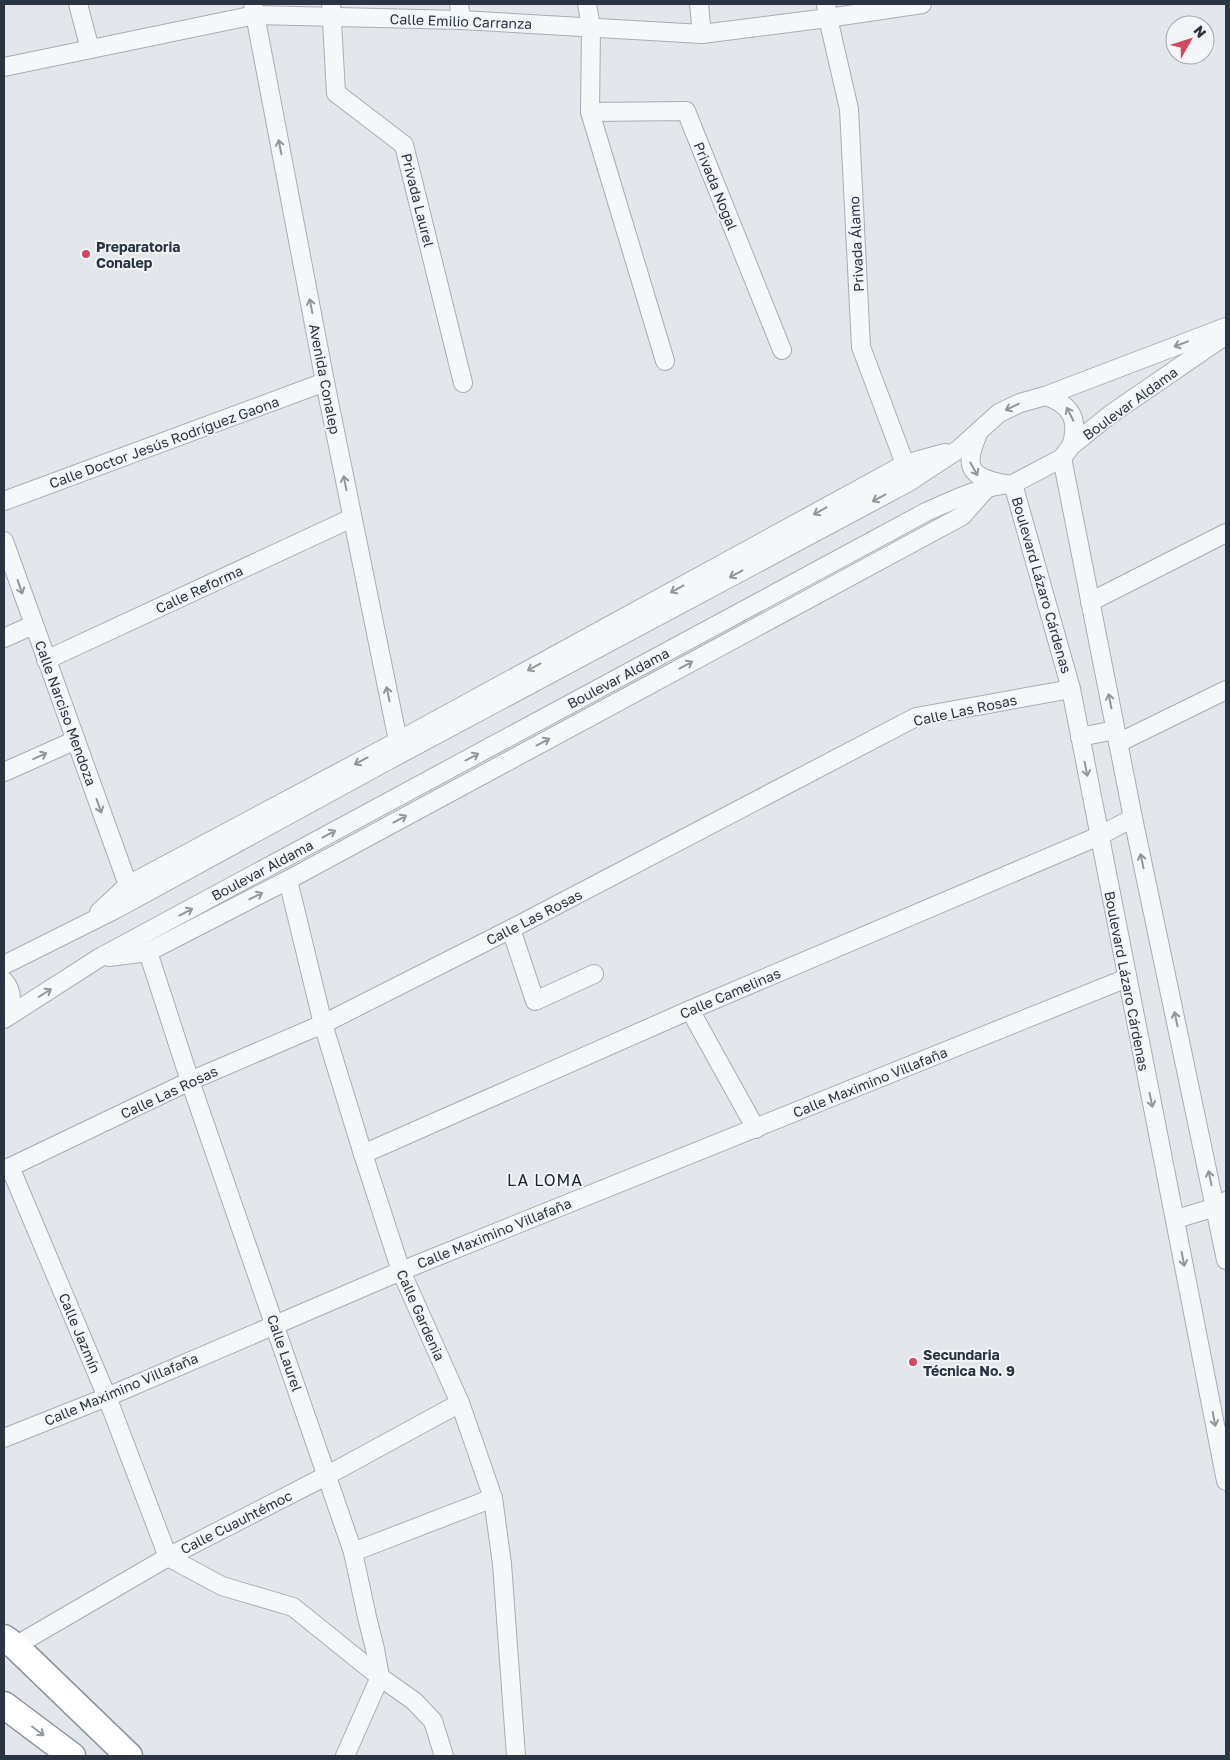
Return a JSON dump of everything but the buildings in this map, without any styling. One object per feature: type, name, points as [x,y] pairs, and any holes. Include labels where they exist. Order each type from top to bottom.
[{"type":"highway","points":[[8,1647],[129,1756]]},
{"type":"highway","points":[[4,1705],[72,1756]]},
{"type":"street","points":[[78,4],[90,49]]},
{"type":"street","points":[[587,4],[591,27],[590,112],[666,361]]},
{"type":"street","points":[[699,4],[702,34]]},
{"type":"street","name":"Calle Emilio Carranza","points":[[4,67],[90,49],[254,10],[460,12],[591,27],[702,34],[827,11],[922,4]]},
{"type":"street","name":"Avenida Conalep","points":[[254,10],[325,382],[398,741]]},
{"type":"street","name":"Privada Laurel","points":[[332,11],[336,93],[404,145],[463,383]]},
{"type":"street","name":"Privada Álamo","points":[[827,11],[849,109],[861,347],[905,464]]},
{"type":"street","name":"Privada Nogal","points":[[590,112],[686,111],[782,350]]},
{"type":"street","name":"Boulevar Aldama","points":[[4,965],[83,927],[396,756],[909,482],[960,449],[999,413],[1020,403],[1045,396],[1226,326]]},
{"type":"street","name":"Boulevar Aldama","points":[[6,1018],[99,958],[926,512],[962,496],[1009,484],[1066,452],[1110,414],[1226,335]]},
{"type":"street","name":"Calle Doctor Jesús Rodríguez Gaona","points":[[4,501],[325,382]]},
{"type":"street","points":[[1045,396],[1057,400],[1068,408],[1074,420],[1075,433],[1066,452],[1090,602],[1132,818],[1221,1204],[1226,1260]]},
{"type":"street","points":[[978,434],[971,450],[970,462],[977,476],[986,480],[1009,484]]},
{"type":"street","name":"Boulevar Aldama","points":[[83,927],[128,885],[398,741],[905,464],[960,449]]},
{"type":"street","name":"Boulevard Lázaro Cárdenas","points":[[1009,484],[1071,689],[1126,978],[1176,1219],[1226,1481]]},
{"type":"street","points":[[99,958],[148,952],[288,880],[962,516],[985,490]]},
{"type":"street","name":"Calle Reforma","points":[[46,660],[352,518]]},
{"type":"street","points":[[1090,602],[1226,533]]},
{"type":"street","name":"Calle Narciso Mendoza","points":[[4,541],[128,885]]},
{"type":"street","points":[[4,638],[33,625]]},
{"type":"street","name":"Calle Las Rosas","points":[[7,1169],[190,1080],[323,1024],[511,929],[916,717],[1071,689]]},
{"type":"street","points":[[1080,737],[1117,736],[1226,690]]},
{"type":"street","points":[[4,772],[76,740]]},
{"type":"street","name":"Calle Camelinas","points":[[363,1154],[690,1010],[1099,836],[1132,818]]},
{"type":"street","name":"Calle Gardenia","points":[[288,880],[323,1024],[401,1271],[460,1403],[493,1498],[502,1564],[516,1756]]},
{"type":"street","points":[[511,929],[535,1001],[594,974]]},
{"type":"street","name":"Calle Laurel","points":[[148,952],[190,1080],[353,1552],[367,1618],[376,1649],[380,1677]]},
{"type":"street","name":"Calle Maximino Villafaña","points":[[4,1438],[107,1397],[401,1271],[1126,978]]},
{"type":"street","points":[[4,981],[12,994],[12,1005],[6,1018]]},
{"type":"street","points":[[690,1010],[756,1129]]},
{"type":"street","name":"Calle Jazmín","points":[[7,1169],[107,1397],[168,1557]]},
{"type":"street","points":[[1176,1219],[1221,1204]]},
{"type":"street","name":"Calle Cuauhtémoc","points":[[8,1647],[168,1557],[326,1476],[460,1403]]},
{"type":"street","points":[[353,1552],[493,1498]]},
{"type":"street","points":[[168,1557],[222,1586],[293,1607],[380,1677],[414,1701],[433,1720],[444,1756]]},
{"type":"street","points":[[345,1756],[380,1677]]},
{"type":"place","name":"Preparatoria Conalep","points":[[86,254]]},
{"type":"place","name":"Secundaria Técnica No. 9","points":[[913,1362]]},
{"type":"district","name":"LA LOMA","points":[[545,1180]]}]
